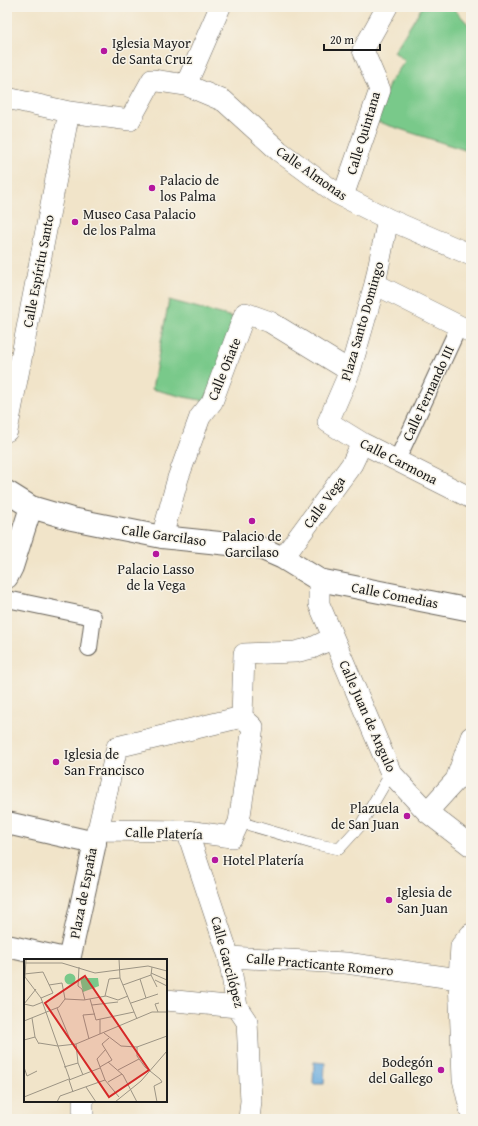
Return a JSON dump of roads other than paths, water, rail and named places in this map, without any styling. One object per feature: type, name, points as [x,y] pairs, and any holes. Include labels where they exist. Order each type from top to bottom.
[{"type":"street","points":[[186,85],[220,7]]},
{"type":"street","name":"Calle Quintana","points":[[343,196],[380,90],[363,50],[387,7]]},
{"type":"street","name":"Calle Almonas","points":[[69,112],[130,120],[152,80],[186,85],[224,101],[279,152],[336,193],[388,219],[471,255]]},
{"type":"street","points":[[7,98],[69,112]]},
{"type":"street","name":"Calle Espíritu Santo","points":[[7,431],[69,112]]},
{"type":"street","name":"Plaza Santo Domingo","points":[[328,422],[350,371],[375,284],[388,219]]},
{"type":"street","points":[[375,284],[465,329]]},
{"type":"street","name":"Calle Oñate","points":[[162,537],[178,478],[200,417],[212,402],[245,312],[270,322],[350,371]]},
{"type":"street","name":"Calle Fernando III","points":[[398,460],[465,329]]},
{"type":"street","name":"Calle Carmona","points":[[328,422],[362,443],[471,498]]},
{"type":"street","name":"Calle Vega","points":[[283,558],[352,464],[362,443]]},
{"type":"street","name":"Calle Garcilaso","points":[[7,492],[31,507],[72,519],[162,537],[258,547],[283,558],[319,580]]},
{"type":"street","points":[[7,576],[12,567],[31,507]]},
{"type":"street","name":"Calle Comedias","points":[[319,580],[471,610]]},
{"type":"street","name":"Calle Juan de Angulo","points":[[319,580],[320,604],[391,773],[427,812],[471,846]]},
{"type":"street","points":[[7,599],[93,617],[89,648]]},
{"type":"street","points":[[242,717],[244,654],[295,652],[312,648],[333,638]]},
{"type":"street","points":[[236,830],[253,726],[242,717]]},
{"type":"street","points":[[96,836],[117,747],[242,717]]},
{"type":"street","points":[[427,812],[456,780],[471,737]]},
{"type":"street","name":"Plaza de España","points":[[7,823],[96,836],[69,959]]},
{"type":"street","name":"Calle Platería","points":[[96,836],[236,830]]},
{"type":"street","name":"Calle Garcilópez","points":[[187,831],[229,957],[237,1007],[247,1022],[251,1101],[250,1119]]},
{"type":"street","points":[[471,934],[461,946],[459,979],[463,1079],[471,1113]]},
{"type":"street","name":"Plaza de España","points":[[7,946],[65,959]]},
{"type":"street","name":"Calle Practicante Romero","points":[[229,957],[346,963],[459,979]]},
{"type":"street","points":[[167,1000],[237,1007]]},
{"type":"street","points":[[83,1102],[83,1119]]},
{"type":"lane","points":[[236,830],[338,849],[360,826],[391,773]]},
{"type":"water","points":[[314,1062],[325,1063],[324,1084],[313,1084]]},
{"type":"place","name":"Iglesia Mayor de Santa Cruz","points":[[104,51]]},
{"type":"place","name":"Palacio de los Palma","points":[[152,188]]},
{"type":"place","name":"Museo Casa Palacio de los Palma","points":[[75,222]]},
{"type":"place","name":"Palacio de Garcilaso","points":[[252,521]]},
{"type":"place","name":"Palacio Lasso de la Vega","points":[[156,554]]},
{"type":"place","name":"Iglesia de San Francisco","points":[[56,762]]},
{"type":"place","name":"Plazuela de San Juan","points":[[407,816]]},
{"type":"place","name":"Hotel Platería","points":[[215,860]]},
{"type":"place","name":"Iglesia de San Juan","points":[[389,900]]},
{"type":"place","name":"Bodegón del Gallego","points":[[441,1070]]}]
